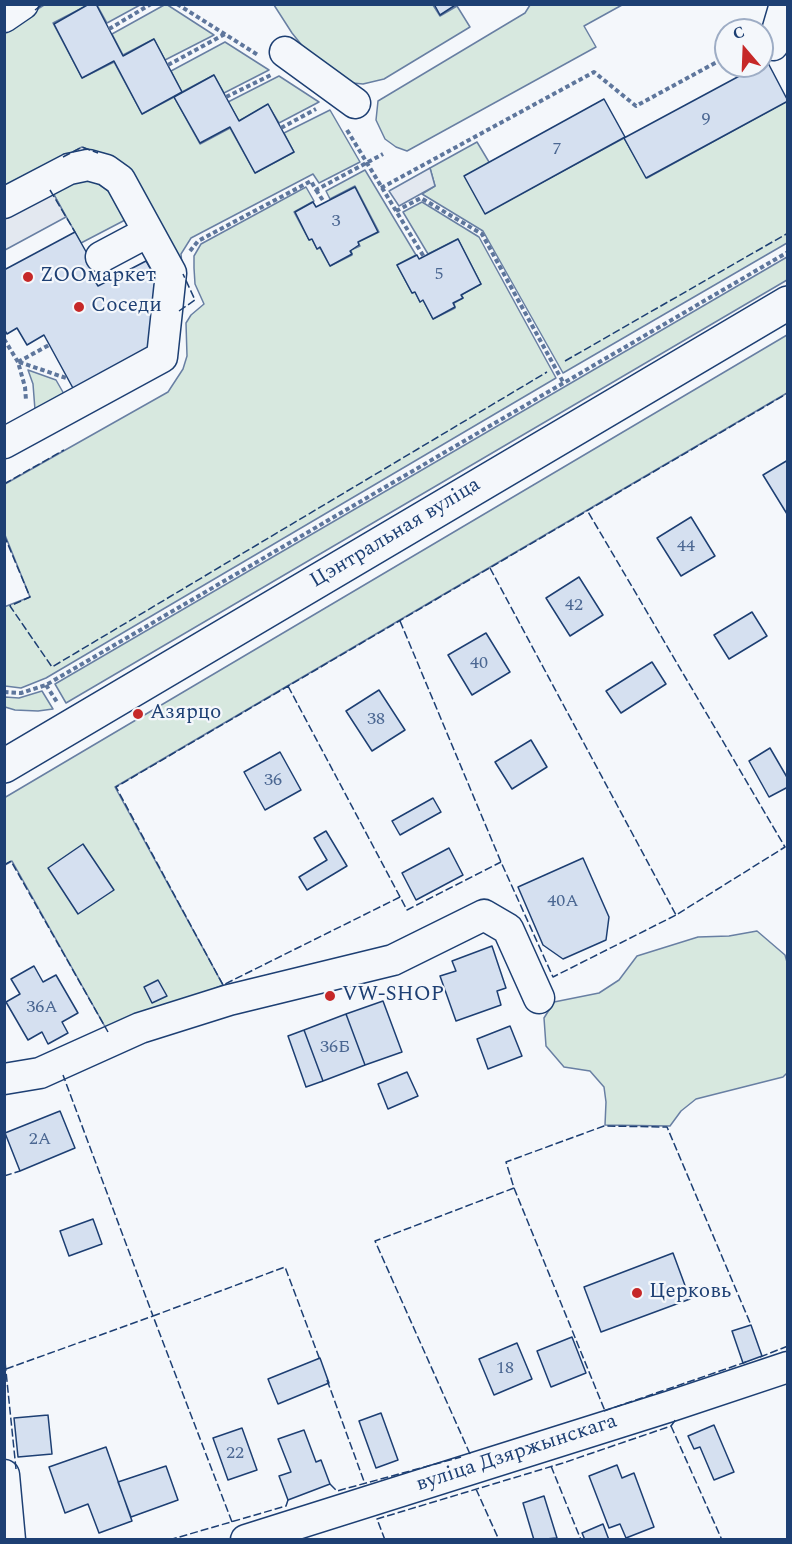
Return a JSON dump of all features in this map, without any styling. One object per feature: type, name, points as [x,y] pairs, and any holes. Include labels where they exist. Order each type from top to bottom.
[{"type":"main road","name":"Цэнтральная вуліца","points":[[4,766],[788,303]]},
{"type":"street","points":[[4,16],[23,4]]},
{"type":"street","points":[[774,42],[785,4]]},
{"type":"street","points":[[276,60],[349,112]]},
{"type":"street","points":[[4,203],[69,169],[88,165],[106,170],[120,180],[171,273],[162,357],[4,443]]},
{"type":"street","points":[[101,256],[148,232]]},
{"type":"street","points":[[4,1079],[40,1073],[140,1028],[229,1000],[393,960],[484,915],[508,929],[539,998]]},
{"type":"street","name":"вуліца Дзяржынскага","points":[[246,1539],[788,1367]]},
{"type":"street","points":[[4,1475],[10,1539]]},
{"type":"path","points":[[109,29],[152,4]]},
{"type":"path","points":[[177,4],[225,34],[276,60],[226,97]]},
{"type":"path","points":[[168,65],[225,34]]},
{"type":"path","points":[[381,188],[594,72],[636,106],[714,64]]},
{"type":"path","points":[[281,128],[320,107]]},
{"type":"path","points":[[349,112],[381,188],[424,256]]},
{"type":"path","points":[[316,190],[324,202]]},
{"type":"path","points":[[396,211],[421,198],[482,234],[564,382]]},
{"type":"path","points":[[4,692],[21,693],[46,685],[788,252]]},
{"type":"path","points":[[49,345],[18,362],[68,379]]},
{"type":"shaded area","points":[[166,4],[214,35],[165,60],[154,39],[123,55],[112,34]]},
{"type":"shaded area","points":[[44,5],[88,5],[53,23],[82,78],[114,62],[142,114],[174,97],[200,144],[230,128],[255,173],[294,152],[284,133],[330,110],[360,162],[319,183],[313,174],[191,238],[181,254],[183,275],[123,164],[82,147],[5,188],[5,30]]},
{"type":"shaded area","points":[[97,5],[140,5],[107,23]]},
{"type":"shaded area","points":[[274,5],[433,5],[440,16],[457,6],[470,27],[384,79],[363,84],[353,83],[312,58]]},
{"type":"shaded area","points":[[530,5],[622,5],[584,26],[596,47],[407,151],[385,139],[376,120],[378,101],[525,13]]},
{"type":"shaded area","points":[[225,42],[269,70],[224,93],[214,75],[182,92],[171,71]]},
{"type":"shaded area","points":[[279,76],[319,102],[279,123],[268,105],[239,121],[228,102]]},
{"type":"shaded area","points":[[787,101],[787,243],[563,373],[483,231],[422,194],[435,186],[430,168],[477,142],[489,162],[485,213],[624,138],[647,178]]},
{"type":"shaded area","points":[[430,168],[435,186],[399,206],[389,191]]},
{"type":"shaded area","points":[[365,170],[416,255],[397,265],[412,293],[415,292],[420,302],[423,300],[433,319],[455,308],[454,303],[463,298],[461,295],[481,284],[458,239],[428,254],[403,212],[422,202],[479,237],[556,378],[46,678],[21,688],[5,686],[4,607],[30,597],[5,535],[5,484],[168,392],[183,369],[187,356],[186,323],[191,315],[204,304],[195,284],[194,268],[194,256],[201,244],[306,187],[314,201],[294,212],[309,240],[312,239],[317,249],[320,248],[330,266],[352,255],[351,250],[360,246],[358,242],[379,232],[355,186],[330,199],[326,191]]},
{"type":"shaded area","points":[[85,179],[94,181],[112,194],[127,219],[81,243],[52,191]]},
{"type":"shaded area","points":[[52,191],[66,217],[5,250],[5,217]]},
{"type":"shaded area","points":[[787,257],[787,280],[66,703],[55,684]]},
{"type":"shaded area","points":[[787,335],[787,393],[115,787],[223,985],[108,1032],[12,861],[5,865],[4,798]]},
{"type":"shaded area","points":[[28,370],[56,380],[64,394],[35,410],[33,384]]},
{"type":"shaded area","points":[[42,691],[53,709],[38,711],[5,707],[5,697],[19,698]]},
{"type":"shaded area","points":[[757,931],[785,955],[787,962],[787,1073],[783,1077],[696,1099],[681,1111],[670,1126],[605,1125],[604,1087],[590,1071],[564,1067],[546,1046],[544,1018],[554,1002],[599,993],[619,980],[637,956],[698,937],[729,936]]},
{"type":"building","points":[[89,4],[96,4],[123,56],[154,39],[182,92],[142,114],[114,61],[82,78],[54,24]]},
{"type":"building","points":[[434,4],[457,4],[440,15]]},
{"type":"building","points":[[774,74],[788,101],[646,178],[624,138],[736,78],[774,78]]},
{"type":"building","points":[[214,75],[239,121],[268,104],[294,152],[255,173],[230,127],[200,143],[174,97]]},
{"type":"building","points":[[604,99],[625,137],[485,214],[464,176]]},
{"type":"building","points":[[355,187],[378,232],[358,242],[359,245],[350,251],[352,254],[330,266],[320,247],[317,249],[312,239],[309,240],[295,212],[313,202],[316,207]]},
{"type":"building","name":"Соседи","points":[[75,232],[98,273],[92,276],[98,286],[146,261],[156,279],[151,348],[74,390],[44,335],[27,345],[17,328],[7,334],[4,329],[4,270]]},
{"type":"building","points":[[458,239],[481,284],[461,295],[463,298],[453,303],[455,307],[433,319],[423,300],[420,302],[415,292],[412,293],[397,265],[417,255],[419,259]]},
{"type":"building","points":[[788,460],[788,514],[787,514],[763,475]]},
{"type":"building","points":[[691,517],[715,556],[681,576],[657,538]]},
{"type":"building","points":[[579,577],[603,615],[570,636],[546,598]]},
{"type":"building","points":[[752,612],[767,636],[729,659],[714,635]]},
{"type":"building","points":[[486,633],[510,672],[472,695],[448,655]]},
{"type":"building","points":[[652,662],[666,684],[621,713],[606,691]]},
{"type":"building","points":[[379,690],[405,730],[372,751],[346,711]]},
{"type":"building","points":[[531,740],[547,767],[512,789],[495,762]]},
{"type":"building","points":[[770,748],[788,779],[788,787],[769,797],[749,761]]},
{"type":"building","points":[[280,752],[301,790],[265,810],[244,772]]},
{"type":"building","points":[[433,798],[441,812],[400,835],[392,821]]},
{"type":"building","points":[[326,831],[347,866],[307,890],[299,877],[327,860],[314,838]]},
{"type":"building","points":[[83,844],[114,890],[78,914],[48,868]]},
{"type":"building","points":[[449,848],[463,875],[416,900],[402,873]]},
{"type":"building","points":[[583,858],[609,917],[606,940],[563,959],[543,945],[518,887]]},
{"type":"building","points":[[492,946],[506,988],[497,991],[501,1005],[456,1021],[440,976],[456,971],[452,961]]},
{"type":"building","points":[[34,966],[43,982],[56,975],[78,1013],[62,1022],[68,1033],[48,1044],[42,1032],[28,1040],[6,1002],[20,994],[11,979]]},
{"type":"building","points":[[158,980],[167,996],[152,1003],[144,987]]},
{"type":"building","points":[[383,1001],[402,1052],[365,1065],[346,1014]]},
{"type":"building","points":[[346,1014],[365,1065],[323,1081],[304,1030]]},
{"type":"building","points":[[510,1026],[522,1056],[488,1069],[477,1039]]},
{"type":"building","points":[[304,1030],[323,1081],[306,1087],[288,1036]]},
{"type":"building","points":[[407,1072],[418,1096],[388,1109],[378,1084]]},
{"type":"building","points":[[60,1111],[75,1148],[20,1171],[5,1133]]},
{"type":"building","points":[[93,1219],[102,1244],[69,1256],[60,1231]]},
{"type":"building","name":"Церковь","points":[[673,1253],[690,1299],[601,1332],[584,1287]]},
{"type":"building","points":[[751,1325],[762,1356],[743,1363],[732,1331]]},
{"type":"building","points":[[572,1337],[586,1373],[551,1387],[537,1351]]},
{"type":"building","points":[[517,1343],[532,1379],[494,1395],[479,1359]]},
{"type":"building","points":[[320,1358],[329,1383],[278,1404],[268,1379]]},
{"type":"building","points":[[381,1413],[398,1460],[376,1468],[359,1421]]},
{"type":"building","points":[[48,1415],[52,1454],[18,1457],[14,1418]]},
{"type":"building","points":[[714,1425],[734,1472],[714,1480],[700,1447],[694,1449],[688,1436]]},
{"type":"building","points":[[242,1428],[257,1470],[228,1480],[213,1438]]},
{"type":"building","points":[[304,1430],[316,1462],[321,1460],[330,1484],[288,1500],[279,1476],[291,1472],[278,1439]]},
{"type":"building","points":[[106,1447],[132,1521],[99,1533],[88,1504],[65,1513],[49,1467]]},
{"type":"building","points":[[617,1465],[622,1478],[634,1473],[654,1527],[626,1538],[620,1524],[609,1528],[589,1476]]},
{"type":"building","points":[[166,1466],[178,1500],[131,1517],[118,1482]]},
{"type":"building","points":[[544,1496],[557,1538],[534,1540],[523,1503]]},
{"type":"building","points":[[603,1524],[609,1540],[585,1540],[582,1533]]},
{"type":"fence","points":[[35,10],[43,4]]},
{"type":"fence","points":[[63,157],[82,147],[98,153]]},
{"type":"fence","points":[[50,190],[75,232]]},
{"type":"fence","points":[[565,361],[788,233]]},
{"type":"fence","points":[[179,311],[195,300],[183,274]]},
{"type":"fence","points":[[4,535],[30,597],[10,606],[52,667],[547,372]]},
{"type":"fence","points":[[400,897],[223,985],[116,787],[788,393]]},
{"type":"fence","points":[[4,484],[64,450]]},
{"type":"fence","points":[[490,568],[676,915],[785,847],[587,510]]},
{"type":"fence","points":[[400,621],[501,862],[553,977],[676,915]]},
{"type":"fence","points":[[288,686],[407,910],[501,862]]},
{"type":"fence","points":[[4,865],[11,861],[108,1032]]},
{"type":"fence","points":[[6,1369],[153,1316],[63,1075]]},
{"type":"fence","points":[[470,1454],[375,1241],[514,1188],[506,1162],[604,1126],[667,1127],[751,1325]]},
{"type":"fence","points":[[4,1176],[20,1171]]},
{"type":"fence","points":[[514,1188],[605,1411]]},
{"type":"fence","points":[[232,1522],[153,1316],[285,1267],[320,1360]]},
{"type":"fence","points":[[760,1357],[788,1346]]},
{"type":"fence","points":[[4,1352],[16,1469]]},
{"type":"fence","points":[[604,1411],[746,1362]]},
{"type":"fence","points":[[327,1380],[365,1484]]},
{"type":"fence","points":[[385,1540],[377,1519],[563,1463],[671,1426],[677,1418]]},
{"type":"fence","points":[[671,1426],[722,1540]]},
{"type":"fence","points":[[330,1484],[337,1491],[461,1457]]},
{"type":"fence","points":[[551,1466],[581,1540]]},
{"type":"fence","points":[[476,1489],[499,1540]]},
{"type":"fence","points":[[169,1540],[286,1506],[288,1500]]},
{"type":"place","name":"ZOOмаркет","points":[[28,277]]},
{"type":"place","name":"Соседи","points":[[79,307]]},
{"type":"place","name":"Азярцо","points":[[138,714]]},
{"type":"place","name":"VW-SHOP","points":[[330,996]]},
{"type":"place","name":"Церковь","points":[[637,1293]]}]
